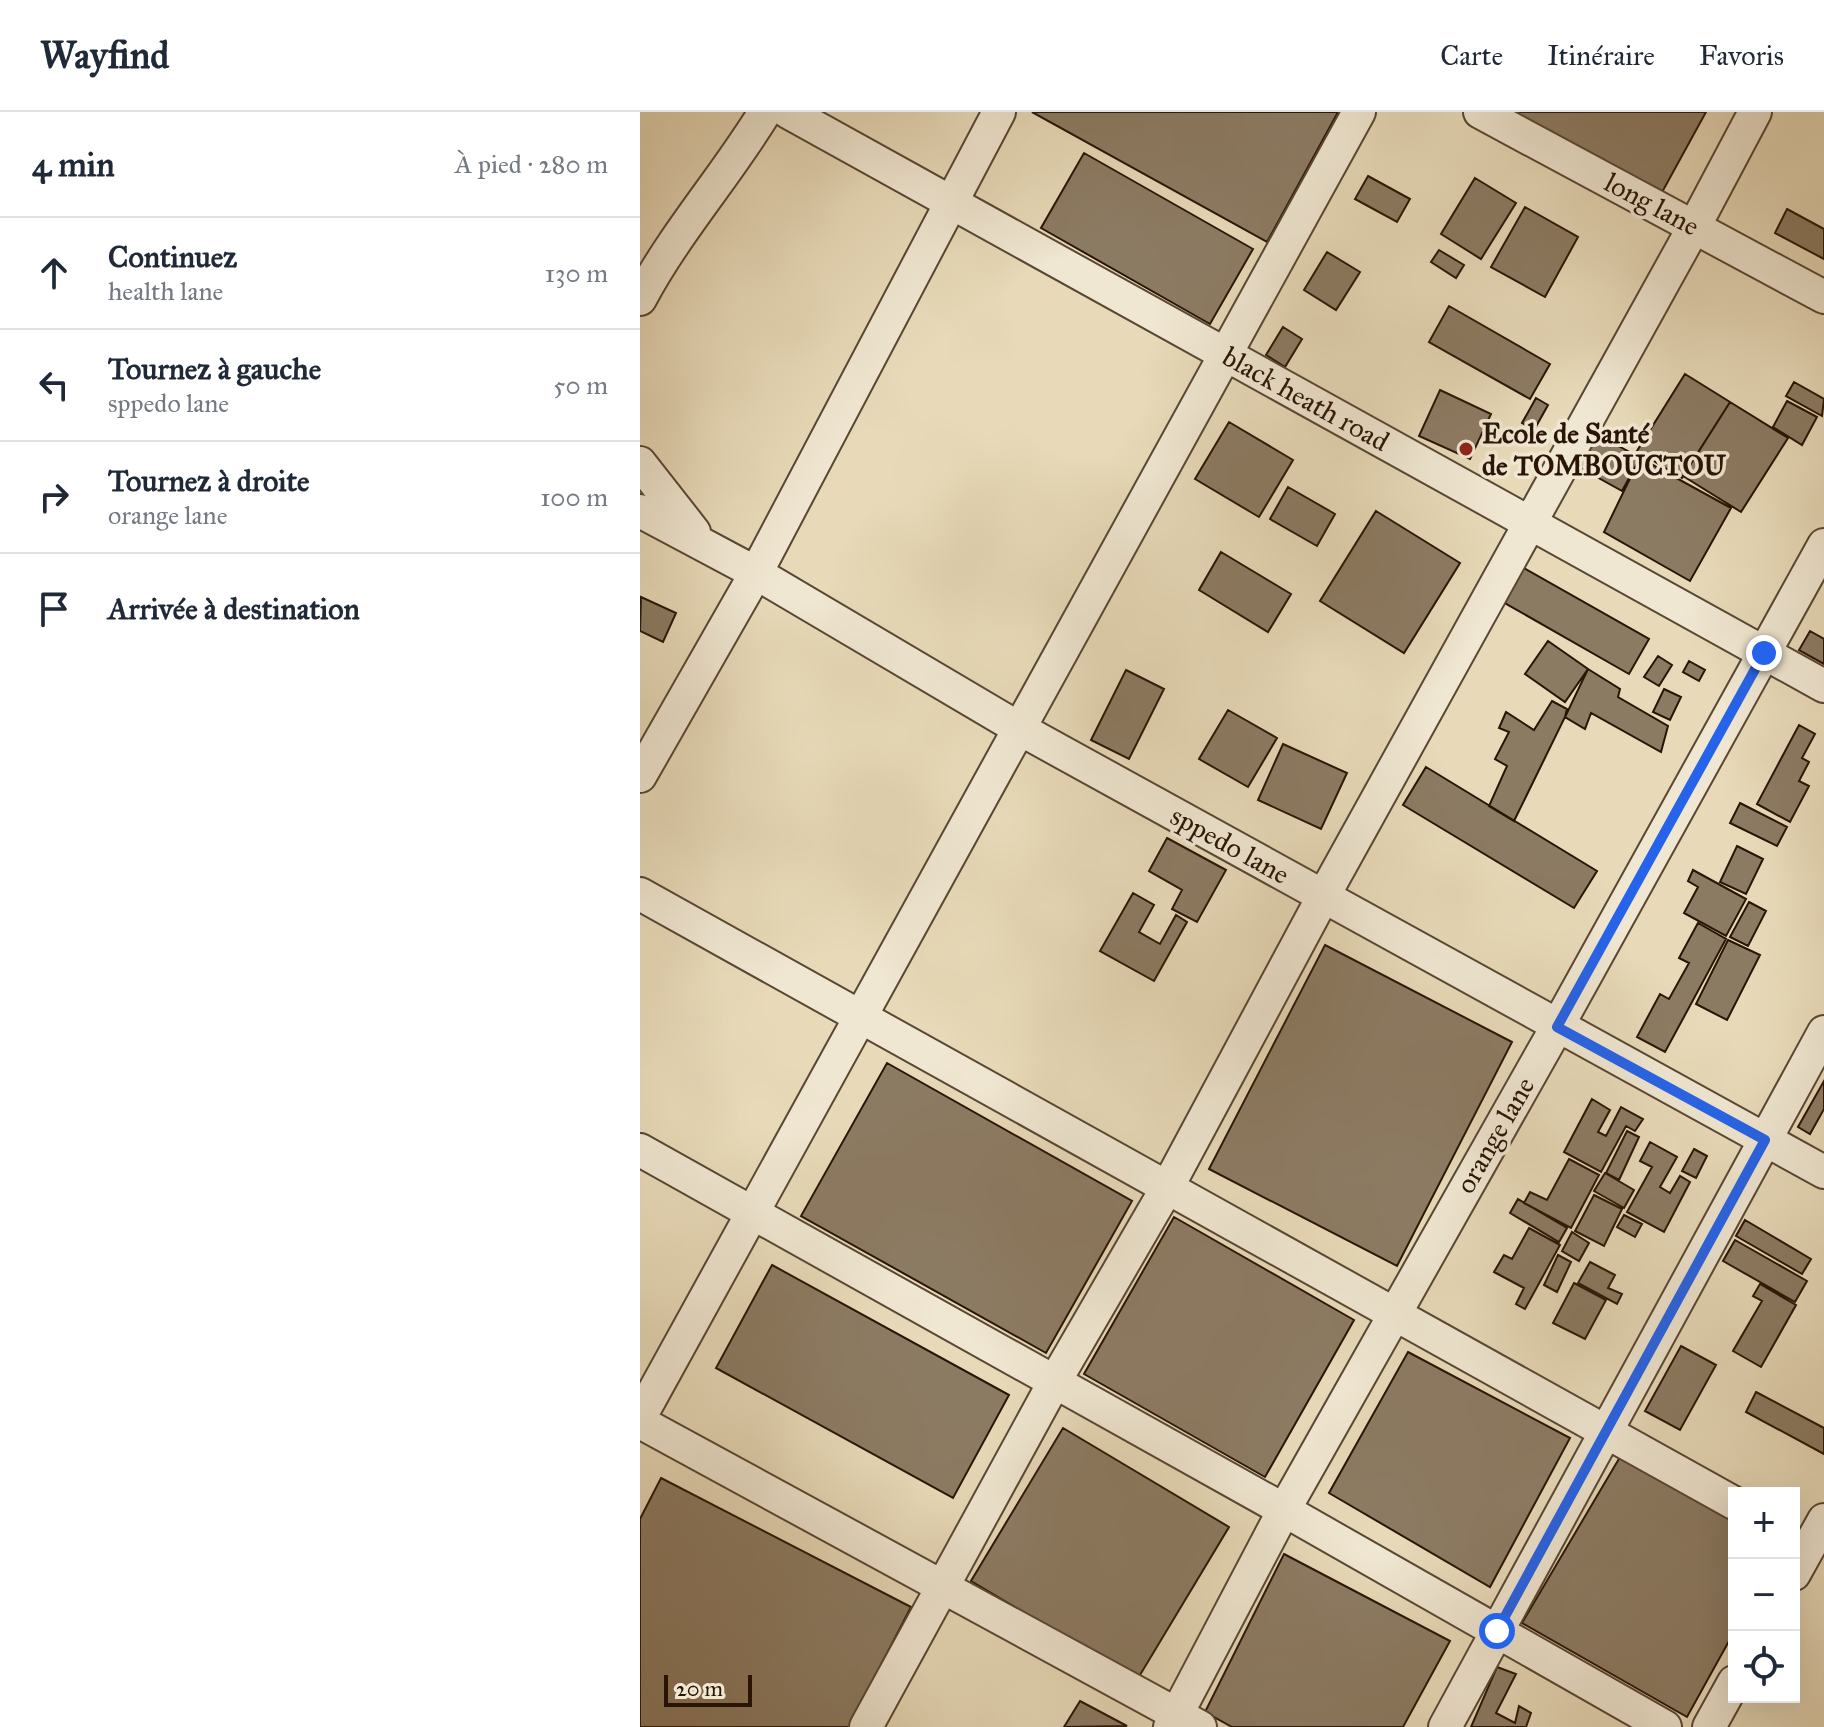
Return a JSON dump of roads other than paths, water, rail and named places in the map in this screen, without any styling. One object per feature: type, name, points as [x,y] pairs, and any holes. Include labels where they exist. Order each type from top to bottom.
[{"type":"street","points":[[640,299],[652,276],[729,170],[765,112]]},
{"type":"street","name":"black heath road","points":[[788,112],[1824,686]]},
{"type":"street","points":[[640,776],[756,573],[999,112]]},
{"type":"street","points":[[1182,1723],[640,1420],[1359,112]]},
{"type":"street","name":"long lane","points":[[1480,112],[1824,297]]},
{"type":"street","points":[[866,1727],[1055,1381],[1167,1188],[1323,897],[1755,112]]},
{"type":"street","points":[[640,463],[707,546]]},
{"type":"street","name":"sppedo lane","points":[[640,511],[756,573],[1020,729],[1824,1172]]},
{"type":"street","name":"orange lane","points":[[1182,1723],[1284,1510],[1824,545]]},
{"type":"street","points":[[640,894],[1728,1500]]},
{"type":"street","points":[[1445,1727],[1824,1032]]},
{"type":"street","points":[[640,1150],[1665,1727]]},
{"type":"street","points":[[1800,1563],[1813,1539]]},
{"type":"street","points":[[1709,1727],[1728,1693]]},
{"type":"place","name":"Ecole de Santé de TOMBOUCTOU","points":[[1466,449]]}]
